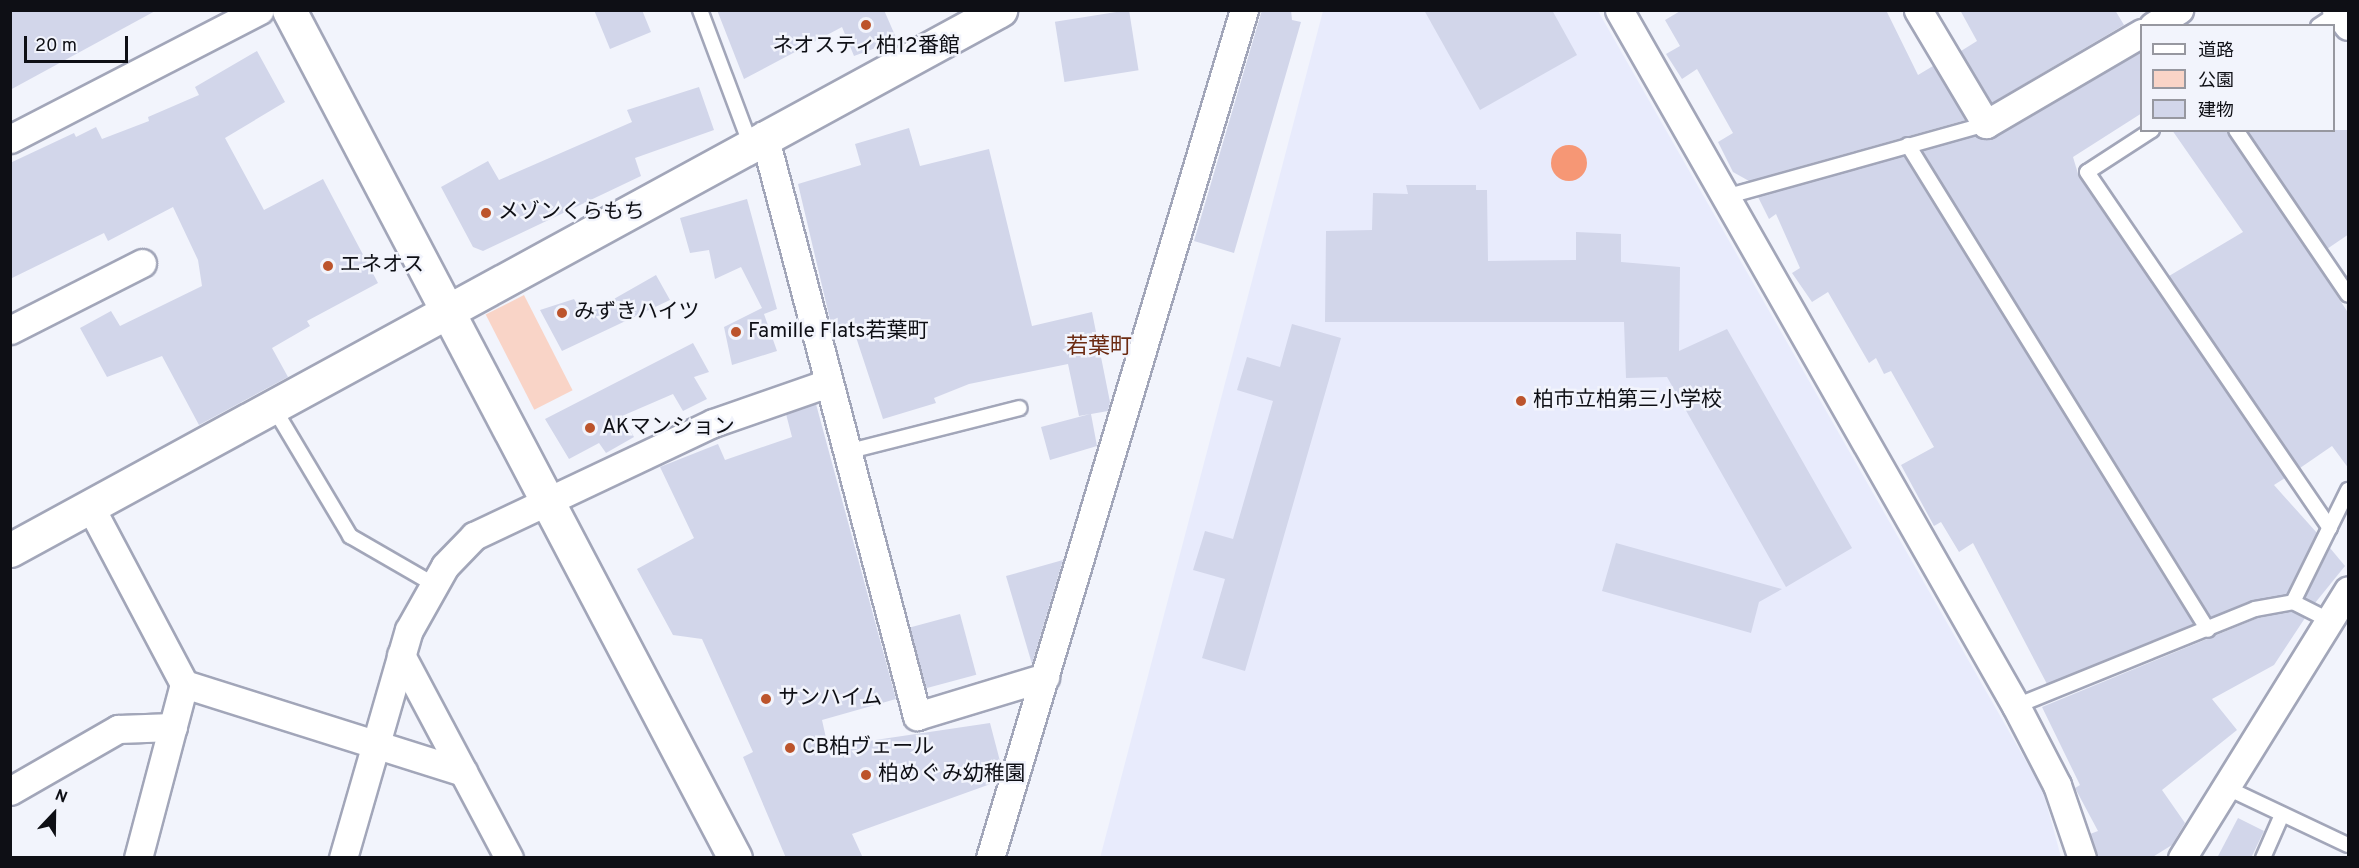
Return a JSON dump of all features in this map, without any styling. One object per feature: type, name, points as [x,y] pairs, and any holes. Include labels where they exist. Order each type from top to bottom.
[{"type":"street","points":[[10,139],[260,10]]},
{"type":"street","points":[[289,10],[450,311],[735,858]]},
{"type":"street","points":[[10,550],[274,410],[757,139],[1000,10]]},
{"type":"street","points":[[990,858],[1244,10]]},
{"type":"street","points":[[1918,10],[1986,124],[2140,34]]},
{"type":"street","points":[[2156,24],[2179,10]]},
{"type":"street","points":[[1624,12],[1725,197],[2016,706],[2057,785],[2082,858]]},
{"type":"street","points":[[757,139],[828,383],[917,716],[1045,677]]},
{"type":"street","points":[[10,330],[142,264]]},
{"type":"street","points":[[343,858],[401,655],[433,584],[474,536],[548,498],[713,423],[828,383]]},
{"type":"street","points":[[91,508],[184,684],[138,858]]},
{"type":"street","points":[[2182,858],[2223,786],[2349,590]]},
{"type":"street","points":[[401,655],[509,858]]},
{"type":"street","points":[[184,684],[463,772]]},
{"type":"street","points":[[10,791],[118,729],[173,727]]},
{"type":"lane","points":[[700,10],[757,139]]},
{"type":"lane","points":[[1725,197],[1986,124]]},
{"type":"lane","points":[[2149,132],[2087,172],[2330,528]]},
{"type":"lane","points":[[2237,132],[2349,296]]},
{"type":"lane","points":[[1908,145],[2208,630]]},
{"type":"lane","points":[[846,452],[1020,408]]},
{"type":"lane","points":[[274,410],[350,536],[433,584]]},
{"type":"lane","points":[[2293,602],[2349,490]]},
{"type":"lane","points":[[2016,706],[2255,609],[2293,602],[2329,620]]},
{"type":"lane","points":[[2223,786],[2281,817],[2349,845]]},
{"type":"lane","points":[[2263,858],[2281,817]]},
{"type":"shaded area","name":"柏市立柏第三小学校","points":[[1323,11],[1598,11],[2043,791],[2061,857],[1100,858]]},
{"type":"shaded area","points":[[1569,145],[1582,150],[1587,163],[1582,176],[1569,181],[1556,176],[1551,163],[1556,150]]},
{"type":"green space","points":[[524,295],[573,390],[534,410],[486,315]]},
{"type":"building","points":[[10,10],[157,10],[10,90]]},
{"type":"building","points":[[594,10],[642,10],[651,32],[610,49]]},
{"type":"building","points":[[717,10],[884,10],[897,40],[854,56],[842,27],[744,79]]},
{"type":"building","points":[[1129,10],[1139,70],[1064,82],[1055,22]]},
{"type":"building","points":[[1262,10],[1291,10],[1292,20],[1301,22],[1234,253],[1194,241]]},
{"type":"building","points":[[1424,10],[1552,10],[1577,55],[1480,110]]},
{"type":"building","points":[[1682,10],[1886,10],[1918,75],[1933,66],[1966,120],[1749,181],[1733,172],[1718,142],[1733,133],[1697,69],[1682,79],[1666,54],[1680,46],[1665,20]]},
{"type":"building","points":[[1960,10],[2115,10],[2124,25],[1992,103],[1961,51],[1977,41]]},
{"type":"building","points":[[257,51],[285,102],[225,138],[264,210],[323,179],[378,283],[307,321],[310,326],[272,348],[288,377],[199,425],[162,356],[107,377],[80,328],[111,311],[120,326],[202,286],[198,260],[173,207],[108,241],[104,233],[10,279],[10,163],[74,133],[76,137],[96,127],[102,139],[149,121],[148,117],[199,95],[195,87]]},
{"type":"building","points":[[2140,53],[2140,114],[2073,157],[2079,177],[2285,478],[2274,485],[2317,533],[2287,594],[2211,617],[1922,151],[1976,136],[1994,138]]},
{"type":"building","points":[[699,87],[714,130],[635,158],[641,176],[483,251],[473,247],[441,187],[488,161],[499,180],[632,122],[627,110]]},
{"type":"building","points":[[909,128],[920,166],[989,149],[1032,326],[1092,312],[1110,402],[1108,411],[1091,414],[1097,446],[1050,460],[1041,427],[1090,414],[1079,416],[1068,364],[969,384],[934,398],[936,403],[883,419],[854,331],[847,324],[832,328],[798,184],[861,165],[855,144]]},
{"type":"building","points":[[2349,130],[2349,234],[2327,249],[2248,132]]},
{"type":"building","points":[[2173,132],[2228,132],[2349,314],[2349,469],[2332,446],[2300,468],[2169,276],[2243,232]]},
{"type":"building","points":[[1904,156],[2194,624],[2047,684],[1973,543],[1959,552],[1941,522],[1934,526],[1901,465],[1934,447],[1891,371],[1884,374],[1876,358],[1869,363],[1828,292],[1812,302],[1792,273],[1800,268],[1776,214],[1769,219],[1758,197]]},
{"type":"building","points":[[1406,185],[1476,185],[1476,190],[1487,190],[1488,261],[1576,260],[1576,232],[1621,234],[1621,262],[1680,267],[1679,351],[1727,329],[1852,548],[1786,587],[1667,377],[1626,378],[1624,322],[1325,322],[1326,231],[1372,230],[1373,193],[1408,194]]},
{"type":"building","points":[[747,199],[777,309],[764,314],[777,351],[732,365],[724,327],[762,308],[741,267],[715,279],[709,250],[690,253],[680,218]]},
{"type":"building","points":[[656,275],[670,300],[562,351],[540,310],[574,299],[584,316]]},
{"type":"building","points":[[1292,324],[1341,338],[1245,671],[1202,658],[1225,579],[1193,570],[1205,531],[1233,539],[1273,401],[1237,390],[1247,357],[1280,367]]},
{"type":"building","points":[[693,343],[709,372],[694,377],[707,399],[683,411],[673,394],[622,416],[634,437],[606,453],[599,443],[569,459],[545,419]]},
{"type":"building","points":[[816,404],[896,699],[822,720],[828,747],[990,723],[1001,765],[996,782],[852,834],[863,858],[786,858],[743,757],[753,752],[702,639],[673,635],[637,569],[694,538],[660,467],[718,444],[725,460],[792,437],[786,414]]},
{"type":"building","points":[[1616,543],[1782,589],[1759,602],[1751,633],[1602,591]]},
{"type":"building","points":[[2330,548],[2345,566],[2315,603],[2305,598]]},
{"type":"building","points":[[1063,560],[1032,664],[1006,576]]},
{"type":"building","points":[[2292,611],[2305,618],[2274,665],[2212,699],[2237,730],[2162,790],[2185,823],[2172,845],[2151,858],[2099,858],[2090,834],[2098,831],[2075,788],[2080,785],[2042,707],[2258,618]]},
{"type":"building","points":[[960,614],[976,675],[926,688],[910,627]]},
{"type":"building","points":[[2238,818],[2264,831],[2251,858],[2217,858]]},
{"type":"place","name":"ネオスティ柏12番館","points":[[866,25]]},
{"type":"place","name":"メゾンくらもち","points":[[486,213]]},
{"type":"place","name":"エネオス","points":[[328,266]]},
{"type":"place","name":"みずきハイツ","points":[[562,313]]},
{"type":"place","name":"Famille Flats若葉町","points":[[736,332]]},
{"type":"place","name":"柏市立柏第三小学校","points":[[1521,401]]},
{"type":"place","name":"AKマンション","points":[[590,428]]},
{"type":"place","name":"サンハイム","points":[[766,699]]},
{"type":"place","name":"CB柏ヴェール","points":[[790,748]]},
{"type":"place","name":"柏めぐみ幼稚園","points":[[866,775]]},
{"type":"district","name":"若葉町","points":[[1099,348]]}]
